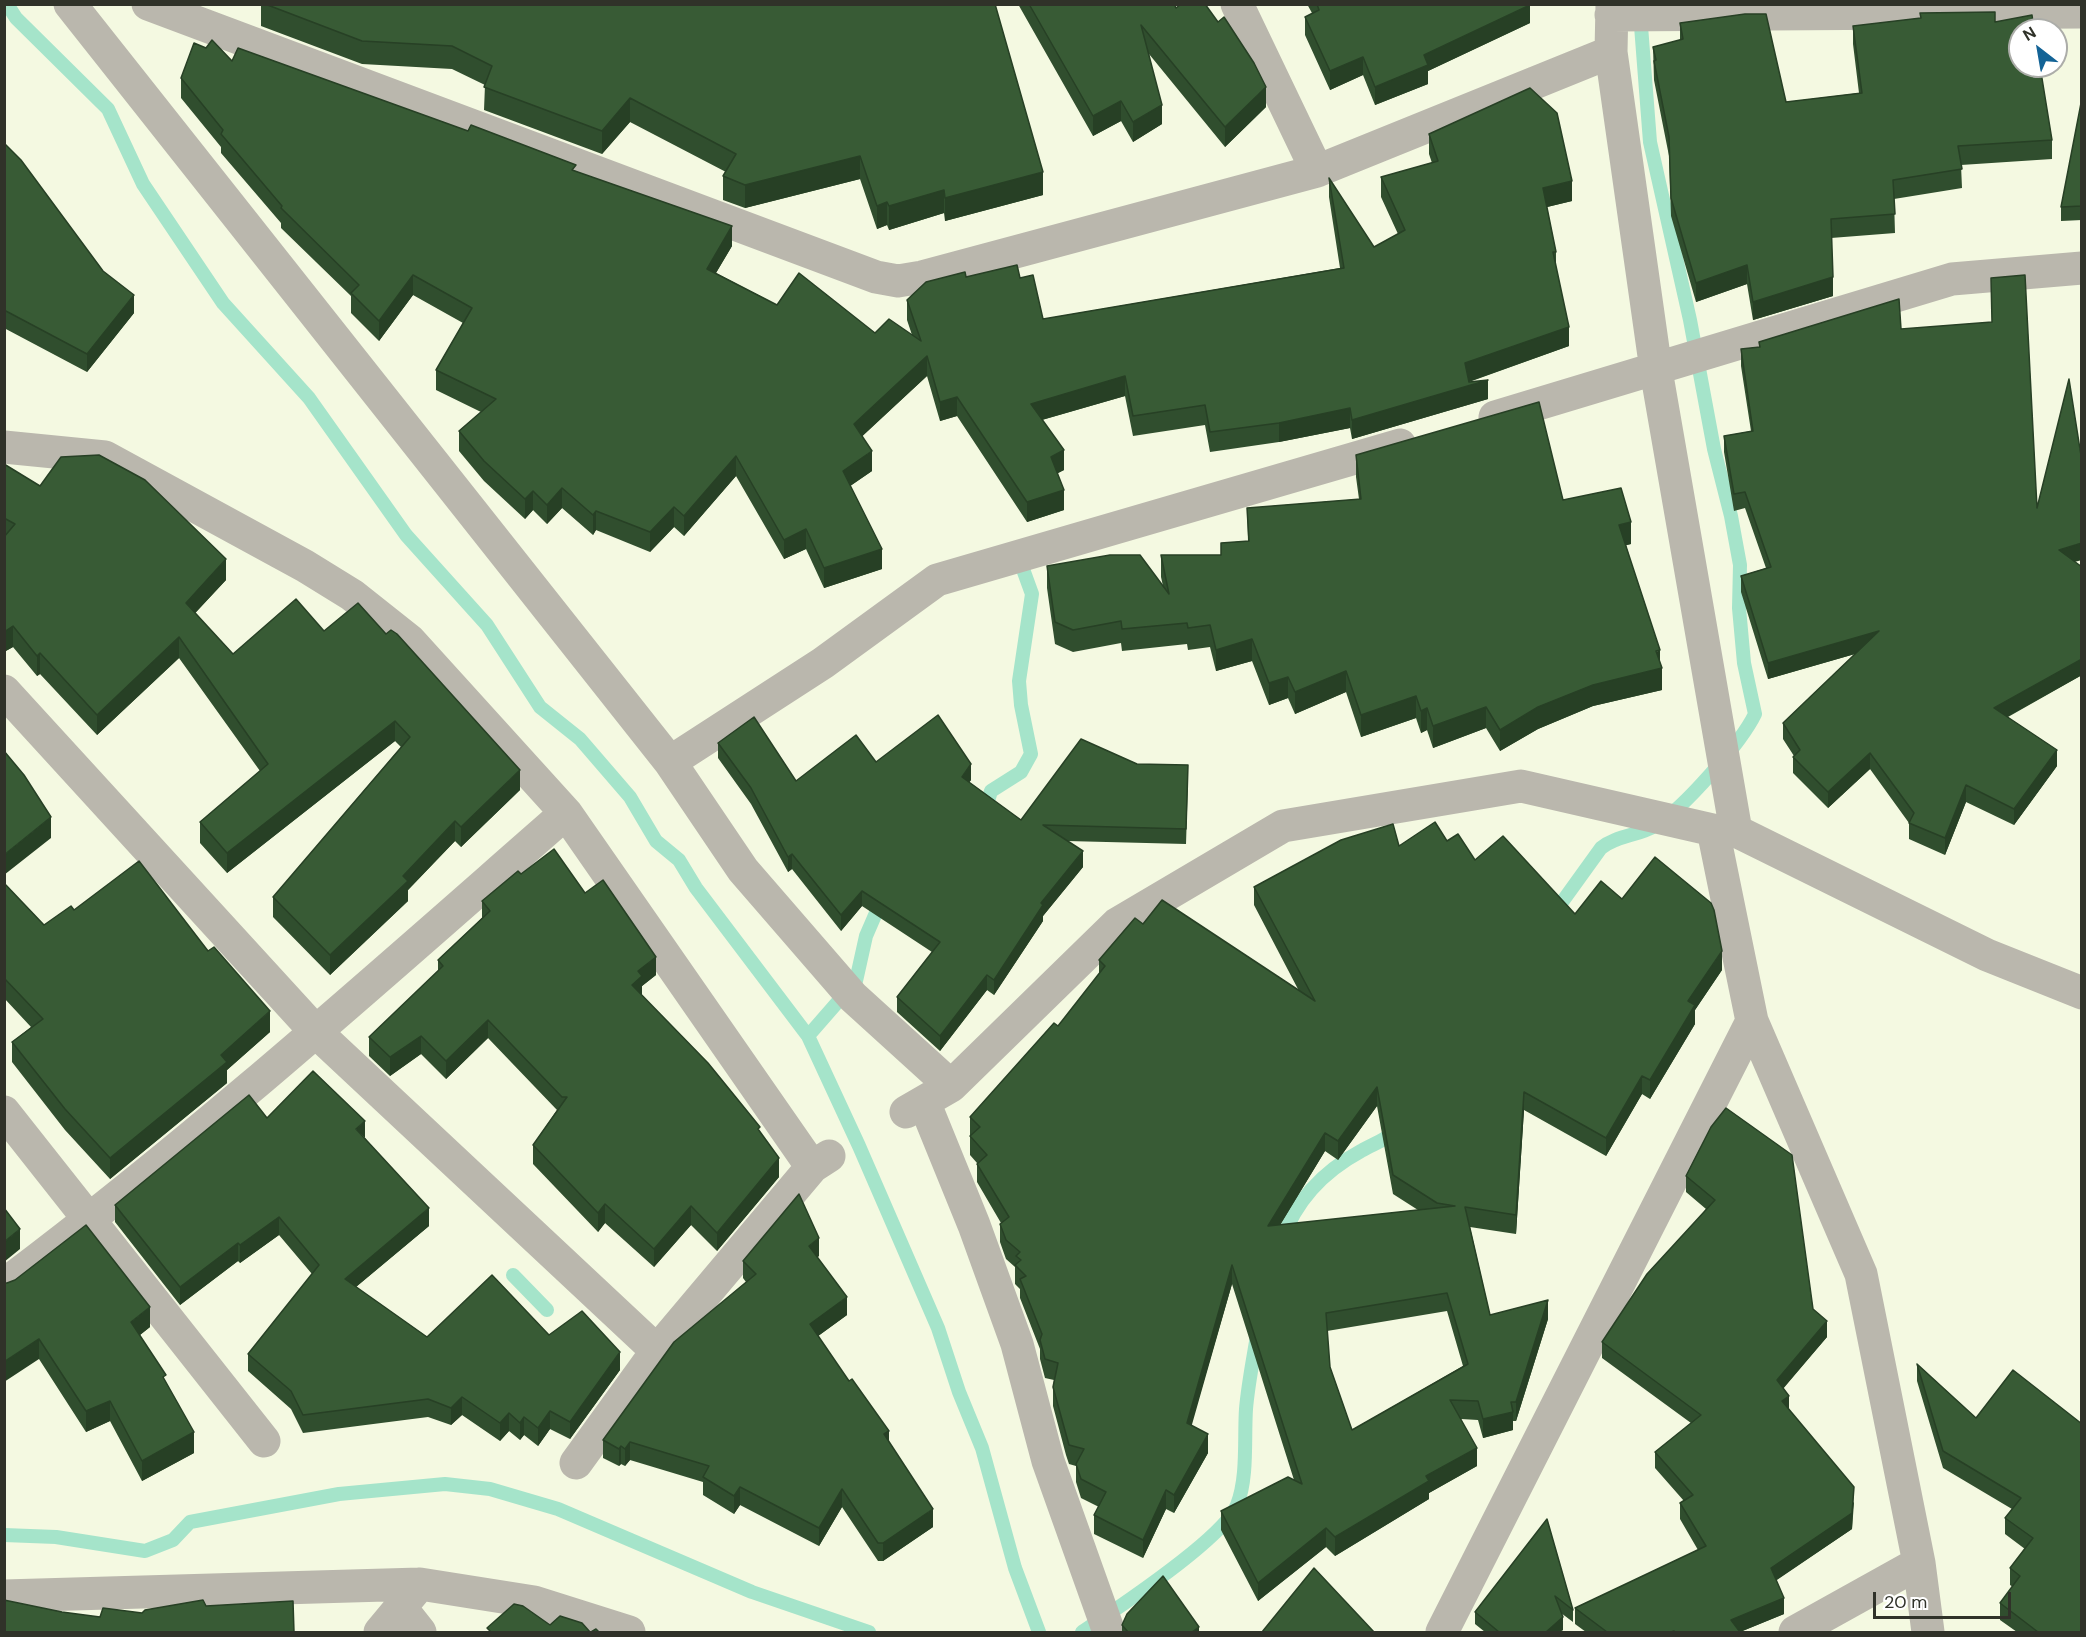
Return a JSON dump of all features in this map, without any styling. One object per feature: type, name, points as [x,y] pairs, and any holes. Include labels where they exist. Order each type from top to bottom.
[{"type":"street","points":[[70,4],[670,762],[743,870],[853,997],[927,1100],[1017,1344],[1048,1461],[1108,1632]]},
{"type":"street","points":[[147,4],[876,277],[898,280],[922,277],[1317,171],[1611,52]]},
{"type":"street","points":[[1237,4],[1317,171]]},
{"type":"street","points":[[1928,1632],[1919,1563],[1862,1274],[1752,1021],[1611,52],[1612,10],[2082,12]]},
{"type":"street","points":[[1462,427],[1952,279],[2082,268]]},
{"type":"street","points":[[670,762],[823,663],[937,580],[1428,437]]},
{"type":"street","points":[[4,447],[105,457],[305,566],[352,595],[410,641],[566,813],[821,1161],[657,1351],[576,1463]]},
{"type":"street","points":[[4,691],[316,1032],[657,1351]]},
{"type":"street","points":[[927,1100],[1117,924],[1282,826],[1521,786],[1724,830],[1987,955],[2082,993]]},
{"type":"street","points":[[4,1285],[91,1221],[316,1032],[566,813]]},
{"type":"street","points":[[1442,1632],[1752,1021]]},
{"type":"street","points":[[4,1112],[264,1441]]},
{"type":"street","points":[[1795,1632],[1919,1563]]},
{"type":"street","points":[[4,1596],[405,1614],[534,1602],[628,1632]]},
{"type":"building","points":[[265,4],[995,4],[1043,172],[945,198],[944,190],[889,206],[887,202],[877,206],[860,156],[745,185],[723,176],[736,154],[630,98],[602,131],[484,87],[492,66],[452,46],[362,41]]},
{"type":"building","points":[[1029,4],[1174,4],[1176,8],[1181,4],[1205,4],[1218,22],[1224,17],[1254,63],[1266,87],[1225,127],[1141,25],[1162,105],[1133,122],[1121,101],[1093,116]]},
{"type":"building","points":[[1317,4],[1530,5],[1424,55],[1428,65],[1375,87],[1363,57],[1330,71],[1305,17],[1319,10]]},
{"type":"building","points":[[1995,12],[1995,22],[2008,20],[2008,78],[2042,78],[2052,140],[1958,146],[1962,169],[1893,180],[1895,214],[1831,219],[1833,277],[1753,302],[1747,265],[1696,283],[1671,198],[1669,137],[1653,47],[1683,39],[1680,23],[1745,14],[1766,14],[1786,102],[1862,93],[1853,26],[1921,18],[1920,13]]},
{"type":"building","points":[[2032,15],[2032,18],[2016,18]]},
{"type":"building","points":[[212,40],[232,61],[238,48],[468,131],[471,125],[576,165],[572,170],[732,226],[707,269],[777,305],[799,273],[875,333],[889,319],[921,341],[907,300],[926,282],[965,272],[966,277],[1017,265],[1020,278],[1033,275],[1043,319],[1344,268],[1329,178],[1374,247],[1405,230],[1381,177],[1438,161],[1429,134],[1530,88],[1557,113],[1572,181],[1543,188],[1556,252],[1553,252],[1569,327],[1465,363],[1469,382],[1488,380],[1352,420],[1350,408],[1279,423],[1210,432],[1205,405],[1133,416],[1125,376],[1031,404],[1064,450],[1051,457],[1064,490],[1027,502],[957,397],[940,402],[927,356],[854,424],[872,451],[843,471],[882,549],[824,568],[806,529],[784,540],[736,456],[684,516],[674,507],[650,532],[596,511],[593,515],[562,488],[547,505],[533,491],[525,499],[484,461],[459,431],[496,399],[436,370],[472,308],[413,275],[379,321],[351,293],[359,285],[281,208],[282,206],[221,134],[223,130],[181,78],[194,43],[206,48]]},
{"type":"building","points":[[2082,98],[2082,206],[2061,207]]},
{"type":"building","points":[[4,143],[21,160],[103,271],[134,295],[87,354],[4,310]]},
{"type":"building","points":[[2025,275],[2037,508],[2069,379],[2082,462],[2082,543],[2059,550],[2082,567],[2082,659],[1994,708],[2057,750],[2014,809],[1966,785],[1945,838],[1909,823],[1914,813],[1870,753],[1828,792],[1793,757],[1800,750],[1783,723],[1879,631],[1768,663],[1741,576],[1771,567],[1745,492],[1734,494],[1724,436],[1753,431],[1741,349],[1760,347],[1759,342],[1899,299],[1901,329],[1992,322],[1991,278]]},
{"type":"building","points":[[1539,402],[1563,500],[1621,488],[1631,522],[1619,525],[1660,650],[1656,651],[1662,668],[1593,685],[1538,707],[1500,730],[1486,707],[1433,726],[1427,708],[1421,711],[1416,696],[1361,715],[1346,671],[1295,692],[1288,677],[1269,683],[1252,639],[1216,650],[1210,625],[1188,628],[1187,623],[1122,629],[1121,621],[1073,630],[1055,622],[1047,566],[1110,555],[1140,555],[1169,594],[1161,555],[1221,555],[1221,543],[1249,541],[1247,508],[1361,499],[1356,455]]},
{"type":"building","points":[[99,455],[145,480],[226,559],[186,603],[233,654],[296,599],[324,631],[358,603],[386,634],[391,630],[397,634],[520,770],[461,827],[455,821],[403,876],[408,881],[330,955],[273,897],[410,737],[395,721],[227,853],[200,822],[268,764],[179,637],[97,715],[40,653],[37,656],[13,626],[4,632],[4,537],[15,524],[4,518],[4,464],[40,486],[61,457]]},
{"type":"building","points":[[938,715],[971,764],[962,777],[1021,820],[1081,739],[1137,764],[1188,765],[1186,829],[1043,825],[1083,851],[1041,903],[1043,905],[994,980],[987,975],[940,1036],[897,997],[940,942],[862,891],[841,915],[792,854],[788,857],[751,788],[718,743],[754,717],[796,781],[856,735],[876,762]]},
{"type":"building","points":[[4,751],[24,775],[51,817],[4,855]]},
{"type":"building","points":[[1435,822],[1447,841],[1458,834],[1475,860],[1503,836],[1575,914],[1601,881],[1622,899],[1655,857],[1711,903],[1722,951],[1688,1001],[1695,1005],[1650,1080],[1642,1076],[1606,1138],[1524,1092],[1516,1215],[1465,1207],[1490,1315],[1548,1300],[1516,1402],[1511,1402],[1513,1412],[1483,1419],[1478,1401],[1450,1400],[1477,1448],[1426,1476],[1429,1481],[1335,1537],[1326,1528],[1258,1583],[1221,1511],[1288,1477],[1302,1484],[1232,1265],[1187,1423],[1208,1434],[1174,1495],[1166,1490],[1143,1540],[1094,1515],[1106,1492],[1081,1479],[1076,1464],[1084,1449],[1069,1445],[1053,1387],[1058,1363],[1045,1359],[1040,1340],[1042,1334],[1020,1279],[1026,1276],[1015,1265],[1021,1260],[1016,1256],[1020,1252],[1006,1240],[1000,1224],[1009,1217],[977,1164],[987,1155],[970,1136],[980,1127],[970,1117],[1054,1023],[1058,1026],[1105,966],[1099,960],[1135,918],[1143,924],[1162,900],[1315,1001],[1254,887],[1341,840],[1393,824],[1399,846]],"holes":[[[1377,1087],[1393,1175],[1437,1203],[1455,1206],[1268,1226],[1325,1133],[1338,1141]],[[1447,1293],[1468,1364],[1352,1430],[1330,1367],[1326,1313]]]},
{"type":"building","points":[[554,849],[585,893],[603,880],[656,957],[638,971],[642,976],[632,985],[708,1063],[760,1127],[758,1129],[779,1158],[717,1233],[691,1206],[654,1249],[605,1204],[598,1213],[533,1145],[567,1097],[562,1097],[488,1020],[446,1061],[421,1036],[390,1057],[369,1037],[443,966],[438,960],[490,911],[482,901],[518,871],[521,874]]},
{"type":"building","points":[[139,861],[208,951],[214,947],[270,1011],[221,1055],[227,1062],[110,1158],[65,1109],[12,1042],[43,1019],[4,978],[4,883],[44,925],[71,906],[74,910]]},
{"type":"building","points":[[313,1071],[365,1121],[356,1129],[429,1208],[345,1279],[427,1337],[492,1275],[549,1335],[582,1311],[620,1352],[570,1422],[550,1411],[538,1428],[524,1417],[520,1423],[509,1413],[500,1423],[462,1397],[451,1408],[428,1399],[303,1415],[291,1391],[248,1354],[319,1265],[279,1217],[240,1245],[238,1243],[180,1287],[115,1205],[249,1095],[267,1118]]},
{"type":"building","points":[[1726,1108],[1792,1155],[1813,1309],[1827,1321],[1777,1380],[1789,1396],[1782,1401],[1854,1487],[1852,1513],[1771,1568],[1784,1598],[1731,1620],[1740,1632],[1607,1632],[1575,1608],[1706,1546],[1680,1503],[1693,1495],[1655,1452],[1701,1415],[1602,1342],[1647,1274],[1715,1200],[1686,1176],[1711,1127]]},
{"type":"building","points":[[799,1194],[819,1238],[809,1246],[847,1297],[810,1324],[849,1381],[852,1379],[889,1431],[884,1434],[933,1509],[883,1543],[878,1543],[842,1489],[819,1528],[740,1487],[734,1496],[703,1477],[709,1466],[630,1442],[625,1449],[621,1446],[619,1449],[603,1440],[674,1342],[756,1274],[743,1261]]},
{"type":"building","points":[[4,1208],[20,1229],[4,1242]]},
{"type":"building","points":[[86,1225],[150,1307],[131,1322],[166,1375],[163,1377],[194,1432],[142,1461],[110,1401],[86,1411],[39,1339],[4,1362],[4,1283],[15,1280]]},
{"type":"building","points":[[1917,1364],[1976,1418],[2013,1370],[2082,1424],[2082,1632],[2038,1632],[2000,1603],[2020,1576],[2010,1568],[2033,1538],[2005,1518],[2021,1498],[1943,1451]]},
{"type":"building","points":[[1547,1519],[1573,1610],[1555,1596],[1563,1617],[1546,1632],[1499,1632],[1475,1612]]},
{"type":"building","points":[[1314,1568],[1374,1632],[1262,1632]]},
{"type":"building","points":[[1163,1576],[1199,1627],[1192,1632],[1128,1632],[1122,1625],[1127,1614]]},
{"type":"building","points":[[4,1600],[100,1617],[103,1608],[142,1613],[145,1610],[203,1600],[206,1606],[293,1601],[294,1632],[4,1632]]},
{"type":"building","points":[[514,1604],[523,1606],[550,1625],[560,1616],[582,1623],[590,1632],[489,1632],[487,1628]]},
{"type":"waterway","points":[[7,4],[16,18],[108,109],[143,184],[223,303],[309,398],[406,535],[487,625],[540,707],[580,739],[630,797],[656,841],[679,860],[696,888],[808,1036],[859,1146],[938,1328],[959,1392],[982,1448],[1015,1568],[1039,1632]]},
{"type":"waterway","points":[[1552,916],[1601,848],[1614,840],[1649,829],[1681,805],[1725,758],[1755,714],[1744,663],[1739,608],[1740,565],[1731,516],[1714,449],[1690,320],[1650,142],[1640,13]]},
{"type":"waterway","points":[[984,815],[991,791],[1021,772],[1031,754],[1021,705],[1019,681],[1032,594],[1024,572]]},
{"type":"waterway","points":[[808,1036],[856,981],[866,936],[882,899]]},
{"type":"waterway","points":[[1282,1240],[1295,1212],[1323,1177],[1397,1130]]},
{"type":"waterway","points":[[513,1275],[547,1310]]},
{"type":"waterway","points":[[1082,1632],[1191,1554],[1228,1519],[1237,1505],[1243,1482],[1246,1409],[1257,1336]]},
{"type":"waterway","points":[[4,1535],[56,1537],[145,1551],[173,1540],[190,1522],[339,1494],[445,1484],[490,1489],[558,1509],[752,1592],[869,1632]]}]
